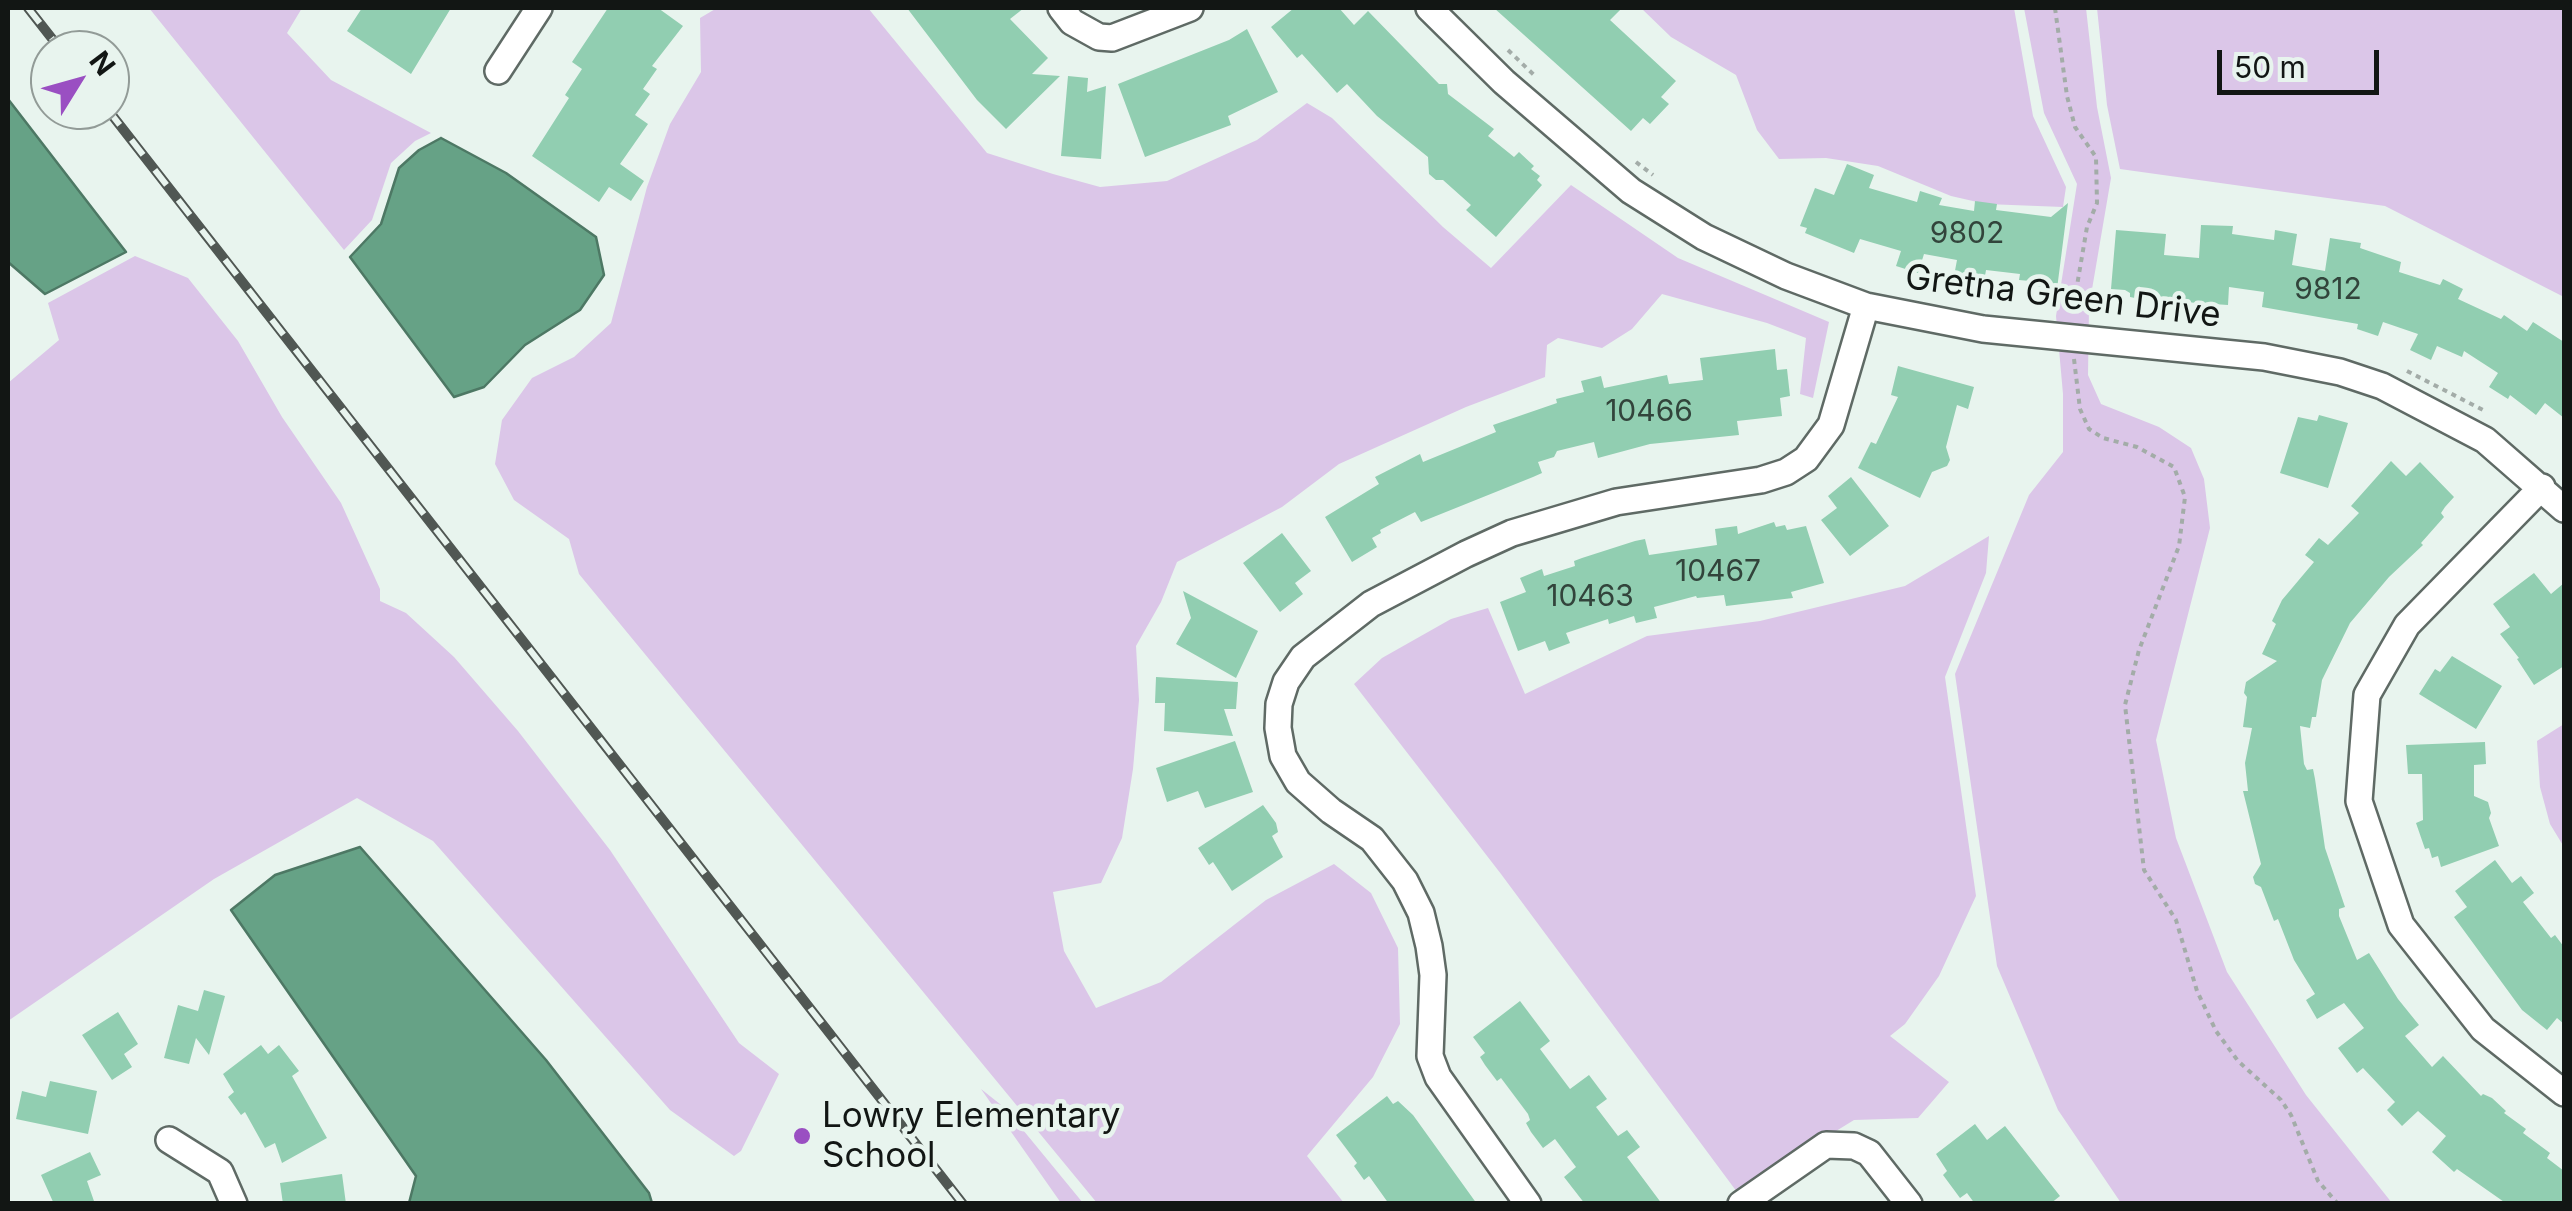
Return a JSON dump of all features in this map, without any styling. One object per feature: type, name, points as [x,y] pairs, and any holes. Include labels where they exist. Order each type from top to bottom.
[{"type":"street","points":[[498,71],[539,8]]},
{"type":"street","points":[[1061,8],[1072,22],[1112,38],[1190,8]]},
{"type":"street","name":"Gretna Green Drive","points":[[1429,8],[1504,82],[1631,191],[1704,237],[1786,276],[1866,306],[1983,330],[2077,322],[2340,372],[2382,386],[2485,440],[2564,509]]},
{"type":"street","points":[[1528,1204],[1438,1077],[1430,1056],[1433,975],[1422,912],[1405,881],[1372,840],[1298,782],[1283,756],[1278,728],[1279,704],[1286,682],[1303,657],[1371,604],[1512,533],[1616,502],[1761,480],[1786,472],[1806,459],[1830,425],[1866,306]]},
{"type":"street","points":[[2542,487],[2407,625],[2367,695],[2359,800],[2401,926],[2484,1029],[2564,1093]]},
{"type":"street","points":[[169,1140],[220,1172],[234,1204]]},
{"type":"street","points":[[1741,1204],[1826,1145],[1854,1146],[1868,1153],[1909,1204]]},
{"type":"path","points":[[2055,8],[2075,127],[2096,158],[2097,203],[2086,227],[2077,322],[2080,409],[2089,429],[2103,438],[2137,447],[2174,467],[2185,497],[2178,546],[2139,650],[2124,705],[2144,870],[2176,920],[2197,990],[2216,1031],[2238,1061],[2291,1115],[2318,1181],[2338,1204]]},
{"type":"path","points":[[1504,47],[1542,82]]},
{"type":"path","points":[[1633,160],[1661,181]]},
{"type":"path","points":[[2406,370],[2495,419]]},
{"type":"shaded area","points":[[149,8],[302,8],[287,33],[331,80],[431,133],[415,141],[391,163],[372,220],[344,250]]},
{"type":"shaded area","points":[[717,8],[868,8],[987,153],[1100,187],[1167,181],[1257,140],[1307,103],[1332,118],[1443,227],[1491,268],[1571,185],[1678,258],[1829,322],[1813,398],[1800,394],[1806,338],[1662,294],[1632,329],[1602,348],[1558,338],[1547,345],[1545,377],[1466,407],[1339,464],[1282,507],[1177,562],[1161,602],[1136,646],[1139,700],[1122,838],[1101,883],[1053,892],[1064,951],[1096,1008],[1161,982],[1266,900],[1334,864],[1371,893],[1398,948],[1400,1024],[1373,1077],[1307,1156],[1344,1203],[1097,1203],[579,574],[569,539],[514,500],[495,464],[502,420],[532,378],[574,357],[611,323],[647,187],[670,124],[701,72],[700,18]]},
{"type":"shaded area","points":[[1641,8],[2014,8],[2033,116],[2066,187],[2063,207],[1986,204],[1951,196],[1878,166],[1826,158],[1779,159],[1757,130],[1736,75],[1671,37]]},
{"type":"shaded area","points":[[2024,8],[2086,8],[2097,107],[2111,178],[2089,307],[2088,375],[2101,404],[2159,427],[2191,448],[2204,479],[2210,528],[2156,740],[2176,838],[2227,972],[2306,1095],[2392,1203],[2121,1203],[2058,1110],[1997,966],[1955,674],[2029,495],[2063,452],[2056,316],[2077,184],[2044,113]]},
{"type":"shaded area","points":[[2097,8],[2564,8],[2564,297],[2385,206],[2120,169],[2107,105]]},
{"type":"shaded area","points":[[8,99],[126,252],[45,294],[8,262]]},
{"type":"shaded area","points":[[441,138],[506,173],[596,237],[604,275],[580,310],[525,345],[484,387],[454,397],[350,257],[381,224],[399,168],[419,150]]},
{"type":"shaded area","points":[[135,256],[188,278],[238,341],[282,417],[341,503],[380,589],[380,601],[406,613],[454,657],[518,731],[610,850],[739,1043],[779,1074],[741,1151],[734,1156],[670,1110],[433,841],[357,798],[214,879],[8,1021],[8,383],[59,340],[48,303]]},
{"type":"shaded area","points":[[1989,536],[1986,573],[1945,677],[1976,896],[1939,976],[1905,1024],[1890,1036],[1949,1082],[1918,1118],[1854,1120],[1737,1192],[1354,684],[1382,658],[1451,619],[1488,608],[1525,694],[1647,636],[1760,621],[1905,586]]},
{"type":"shaded area","points":[[2564,724],[2564,847],[2550,824],[2540,787],[2537,741]]},
{"type":"shaded area","points":[[360,847],[546,1060],[649,1193],[652,1203],[409,1203],[416,1176],[231,910],[275,875]]},
{"type":"shaded area","points":[[981,1089],[1005,1108],[1083,1203],[1061,1203]]},
{"type":"building","points":[[362,8],[451,8],[411,74],[347,31]]},
{"type":"building","points":[[608,8],[658,8],[683,26],[652,66],[657,69],[643,89],[650,94],[635,115],[648,124],[620,164],[644,181],[631,201],[609,187],[599,202],[532,156],[569,98],[565,95],[582,69],[572,62]]},
{"type":"building","points":[[907,8],[1024,8],[1010,19],[1048,58],[1032,74],[1060,76],[1006,129],[977,100]]},
{"type":"building","points":[[1294,8],[1339,8],[1354,25],[1368,11],[1439,84],[1447,84],[1448,94],[1494,129],[1488,136],[1514,157],[1519,152],[1534,166],[1531,169],[1540,176],[1537,180],[1542,185],[1496,237],[1466,210],[1471,205],[1443,180],[1429,174],[1428,157],[1377,116],[1347,84],[1337,93],[1302,54],[1297,58],[1271,27]]},
{"type":"building","points":[[1494,8],[1622,8],[1610,20],[1676,81],[1661,97],[1669,104],[1650,124],[1643,118],[1631,131]]},
{"type":"building","points":[[1247,29],[1278,92],[1228,116],[1231,125],[1145,157],[1118,84],[1229,40]]},
{"type":"building","points":[[1068,76],[1088,78],[1087,92],[1106,86],[1101,159],[1061,156]]},
{"type":"building","points":[[1847,164],[1874,175],[1869,188],[1917,202],[1920,191],[1942,198],[1939,205],[1974,211],[1975,201],[1997,204],[1996,210],[2051,217],[2068,203],[2057,289],[2030,285],[2030,281],[2019,280],[2020,274],[1986,270],[1984,282],[1954,276],[1957,260],[1924,254],[1918,273],[1896,266],[1901,251],[1860,239],[1854,253],[1805,233],[1807,228],[1800,226],[1815,188],[1834,195]]},
{"type":"building","points":[[2201,225],[2233,226],[2232,234],[2274,240],[2275,230],[2297,234],[2292,265],[2325,271],[2330,238],[2361,243],[2360,248],[2401,262],[2399,272],[2440,285],[2443,279],[2463,289],[2458,299],[2501,319],[2504,315],[2527,331],[2533,322],[2564,342],[2564,418],[2545,403],[2536,415],[2510,395],[2508,399],[2489,387],[2498,373],[2464,351],[2462,357],[2437,346],[2431,360],[2410,350],[2418,334],[2383,322],[2378,336],[2357,329],[2358,324],[2262,307],[2264,292],[2229,287],[2228,305],[2140,299],[2130,297],[2125,290],[2111,289],[2116,230],[2166,234],[2164,255],[2199,258]]},
{"type":"building","points":[[1775,349],[1777,370],[1787,369],[1790,396],[1780,398],[1782,416],[1737,421],[1739,435],[1650,444],[1598,458],[1594,442],[1557,451],[1554,457],[1538,462],[1542,473],[1421,522],[1415,512],[1380,530],[1372,538],[1377,547],[1352,562],[1325,517],[1379,484],[1375,477],[1420,454],[1423,462],[1496,432],[1493,425],[1584,392],[1581,381],[1601,376],[1604,388],[1667,375],[1669,384],[1703,380],[1700,358]]},
{"type":"building","points":[[1898,366],[1974,387],[1968,409],[1957,405],[1946,447],[1950,460],[1947,466],[1932,472],[1920,498],[1858,468],[1871,442],[1876,444],[1898,397],[1891,395]]},
{"type":"building","points":[[2319,415],[2348,423],[2328,488],[2280,473],[2298,417],[2317,421]]},
{"type":"building","points":[[2391,461],[2406,476],[2420,462],[2454,497],[2423,545],[2350,623],[2322,680],[2316,717],[2312,717],[2310,728],[2300,726],[2304,764],[2307,770],[2313,769],[2325,848],[2345,907],[2339,909],[2339,916],[2357,960],[2369,953],[2419,1025],[2405,1036],[2432,1067],[2443,1056],[2481,1096],[2492,1098],[2526,1129],[2523,1133],[2550,1153],[2547,1158],[2564,1171],[2564,1204],[2507,1204],[2457,1169],[2454,1172],[2432,1152],[2446,1136],[2418,1111],[2402,1126],[2387,1110],[2395,1102],[2363,1068],[2357,1073],[2338,1048],[2364,1028],[2344,1003],[2317,1019],[2306,1000],[2315,994],[2253,877],[2261,864],[2243,791],[2248,791],[2245,763],[2252,728],[2243,727],[2246,682],[2277,661],[2262,654],[2282,600],[2314,562],[2305,555],[2319,538],[2328,545],[2359,513],[2351,506]]},
{"type":"building","points":[[1851,477],[1889,526],[1850,556],[1821,520],[1837,508],[1828,496]]},
{"type":"building","points":[[1774,522],[1776,527],[1785,525],[1787,530],[1806,526],[1824,583],[1791,592],[1793,598],[1726,606],[1724,595],[1696,596],[1654,607],[1657,618],[1636,623],[1634,616],[1609,624],[1608,619],[1566,633],[1570,643],[1549,651],[1545,641],[1518,651],[1500,602],[1526,592],[1520,578],[1542,569],[1544,576],[1575,566],[1574,561],[1635,541],[1645,539],[1649,555],[1717,545],[1715,529],[1737,526],[1738,534]]},
{"type":"building","points":[[1282,533],[1311,571],[1295,583],[1303,594],[1280,612],[1243,563]]},
{"type":"building","points":[[2534,573],[2551,594],[2564,583],[2564,666],[2534,685],[2500,634],[2510,627],[2493,604]]},
{"type":"building","points":[[1183,591],[1258,631],[1236,678],[1176,644],[1191,618]]},
{"type":"building","points":[[2452,656],[2502,686],[2476,729],[2419,694],[2435,669],[2440,672]]},
{"type":"building","points":[[1156,677],[1238,682],[1236,709],[1224,709],[1233,736],[1164,731],[1165,703],[1155,703]]},
{"type":"building","points":[[1235,741],[1253,792],[1205,808],[1198,791],[1167,802],[1156,768]]},
{"type":"building","points":[[2485,742],[2486,764],[2474,765],[2474,796],[2488,802],[2499,846],[2441,867],[2438,856],[2432,858],[2429,848],[2425,849],[2416,823],[2423,820],[2422,774],[2408,774],[2406,745]]},
{"type":"building","points":[[1263,805],[1276,823],[1278,832],[1272,836],[1283,857],[1232,891],[1213,862],[1209,865],[1198,848]]},
{"type":"building","points":[[2495,860],[2512,883],[2521,876],[2534,893],[2523,902],[2551,938],[2555,935],[2564,947],[2564,1024],[2557,1018],[2547,1030],[2522,1010],[2454,917],[2467,907],[2455,891]]},
{"type":"building","points":[[204,990],[225,996],[209,1055],[196,1038],[189,1064],[164,1058],[178,1005],[198,1011]]},
{"type":"building","points":[[1520,1001],[1550,1041],[1540,1049],[1570,1089],[1589,1075],[1607,1099],[1596,1107],[1618,1136],[1627,1130],[1640,1147],[1627,1157],[1662,1204],[1585,1204],[1564,1177],[1576,1167],[1555,1139],[1543,1148],[1531,1132],[1526,1123],[1530,1120],[1528,1114],[1501,1078],[1497,1081],[1485,1065],[1480,1057],[1485,1053],[1473,1037]]},
{"type":"building","points":[[118,1012],[138,1044],[124,1054],[132,1067],[112,1080],[82,1035]]},
{"type":"building","points":[[261,1045],[268,1054],[279,1045],[299,1071],[292,1076],[327,1138],[282,1163],[275,1143],[265,1148],[245,1112],[241,1115],[228,1097],[234,1092],[223,1074]]},
{"type":"building","points":[[50,1081],[97,1091],[88,1134],[16,1119],[22,1091],[46,1097]]},
{"type":"building","points":[[1387,1096],[1413,1115],[1477,1204],[1389,1204],[1369,1176],[1364,1180],[1354,1166],[1357,1163],[1336,1135]]},
{"type":"building","points":[[1975,1124],[1987,1140],[2005,1126],[2060,1196],[2050,1204],[1975,1204],[1967,1193],[1960,1198],[1943,1175],[1947,1171],[1936,1154]]},
{"type":"building","points":[[90,1152],[101,1175],[87,1181],[95,1204],[54,1204],[41,1175]]},
{"type":"building","points":[[342,1174],[346,1204],[283,1204],[280,1183]]},
{"type":"railway","points":[[28,8],[45,30]]},
{"type":"railway","points":[[124,130],[963,1204]]},
{"type":"place","name":"Lowry Elementary School","points":[[802,1136]]}]
